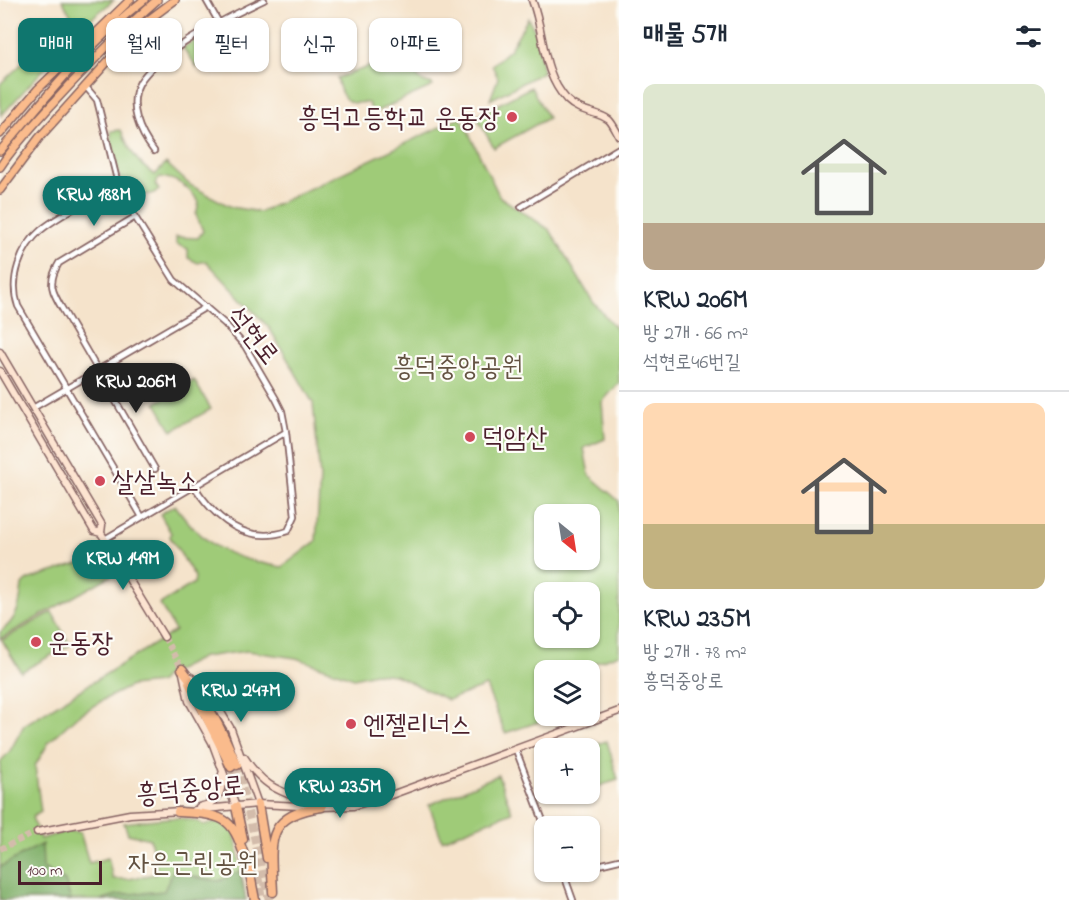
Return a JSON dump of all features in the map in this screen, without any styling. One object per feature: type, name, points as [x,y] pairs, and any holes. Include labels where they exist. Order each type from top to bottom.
[{"type":"highway","points":[[182,669],[234,766]]},
{"type":"highway","points":[[258,804],[274,896]]},
{"type":"highway","points":[[236,807],[255,900]]},
{"type":"highway","points":[[274,896],[271,845],[283,819],[302,810],[322,807]]},
{"type":"highway","points":[[178,812],[206,813],[226,819],[236,833],[250,873]]},
{"type":"main road","points":[[0,133],[38,89],[130,0]]},
{"type":"main road","points":[[0,151],[53,89],[120,18],[144,0]]},
{"type":"main road","points":[[0,167],[87,66],[127,25],[157,0]]},
{"type":"main road","points":[[0,190],[39,138],[119,49],[144,24],[175,0]]},
{"type":"street","points":[[206,0],[216,18]]},
{"type":"street","points":[[225,18],[264,0]]},
{"type":"street","points":[[532,0],[537,12],[549,71],[560,91],[578,108],[609,120],[619,136]]},
{"type":"street","points":[[154,151],[144,139],[137,121],[135,101],[140,83],[153,67],[194,38]]},
{"type":"street","name":"석현로","points":[[86,87],[97,100],[117,184],[135,217],[182,290],[207,307],[245,346],[282,411],[295,516],[288,531],[273,537],[251,534],[222,519],[194,486]]},
{"type":"street","points":[[521,207],[619,148]]},
{"type":"street","points":[[117,184],[39,231],[24,252],[18,266],[13,290],[18,306],[142,517]]},
{"type":"street","points":[[135,217],[65,257],[58,263],[52,281],[54,294],[155,469]]},
{"type":"street","points":[[33,408],[207,307]]},
{"type":"street","points":[[0,352],[102,525],[103,536],[164,638]]},
{"type":"street","points":[[0,371],[94,531],[103,536]]},
{"type":"street","points":[[103,536],[142,517],[286,432]]},
{"type":"street","points":[[182,669],[209,692],[231,729],[258,804]]},
{"type":"street","points":[[182,669],[189,701],[212,742],[236,807]]},
{"type":"street","name":"흥덕중앙로","points":[[37,832],[130,814],[258,804],[353,806],[382,798],[619,711]]},
{"type":"street","points":[[236,741],[253,770],[266,784],[282,793],[322,807]]},
{"type":"street","points":[[516,750],[541,816]]},
{"type":"street","points":[[178,812],[211,804],[218,798],[223,785],[221,764]]},
{"type":"street","points":[[600,865],[619,860]]},
{"type":"street","points":[[567,882],[573,900]]},
{"type":"green space","points":[[62,0],[114,0],[92,18],[72,17]]},
{"type":"green space","points":[[528,18],[536,33],[543,72],[490,100],[498,78],[492,65],[510,49]]},
{"type":"green space","points":[[194,40],[194,63],[183,48]]},
{"type":"green space","points":[[18,67],[18,72],[41,72],[1,116],[0,84]]},
{"type":"green space","points":[[369,67],[369,72],[410,72],[433,86],[373,113],[368,103],[353,103],[346,100],[340,89],[337,78]]},
{"type":"green space","name":"흥덕고등학교 운동장","points":[[531,87],[548,118],[494,148],[476,116]]},
{"type":"green space","name":"흥덕중앙공원","points":[[461,117],[500,197],[550,230],[593,302],[619,332],[619,383],[602,402],[605,439],[584,448],[589,475],[619,501],[619,654],[600,661],[534,660],[534,724],[505,733],[486,686],[448,700],[395,675],[375,673],[354,678],[296,658],[247,651],[203,657],[165,676],[159,683],[131,686],[76,717],[49,742],[35,766],[41,812],[32,817],[40,839],[68,831],[80,832],[89,863],[108,858],[113,879],[129,879],[155,874],[157,871],[150,839],[128,834],[124,823],[176,818],[196,821],[203,825],[224,821],[235,834],[246,900],[22,900],[0,885],[0,762],[10,751],[24,725],[175,631],[160,604],[194,583],[195,577],[170,537],[171,533],[160,514],[175,505],[197,532],[221,549],[264,564],[282,567],[316,541],[320,478],[313,403],[270,329],[206,261],[198,263],[188,258],[188,249],[176,244],[176,237],[198,238],[203,231],[196,215],[199,202],[182,185],[160,177],[155,184],[159,190],[152,194],[132,197],[121,184],[111,131],[121,130],[134,156],[155,175],[166,163],[190,185],[231,207],[260,212]]},
{"type":"green space","points":[[194,380],[211,409],[172,431],[156,403]]},
{"type":"green space","points":[[97,558],[112,575],[0,639],[0,632],[17,612],[22,585],[30,579]]},
{"type":"green space","name":"운동장","points":[[52,612],[70,645],[21,672],[2,640]]},
{"type":"green space","points":[[607,741],[618,780],[600,786],[600,743]]},
{"type":"green space","points":[[498,775],[512,812],[442,840],[429,805]]},
{"type":"green space","points":[[42,844],[43,868],[65,881],[71,900],[0,900],[0,867]]},
{"type":"green space","points":[[173,870],[219,881],[240,871],[246,900],[100,900],[117,895],[164,891]]},
{"type":"tunnel","points":[[164,637],[182,669]]},
{"type":"tunnel","points":[[237,765],[269,900]]},
{"type":"tunnel","points":[[231,767],[238,788]]},
{"type":"tunnel","points":[[0,849],[37,832]]},
{"type":"tunnel","points":[[258,876],[262,900]]},
{"type":"place","name":"흥덕고등학교 운동장","points":[[512,117]]},
{"type":"place","name":"덕암산","points":[[470,437]]},
{"type":"place","name":"살살녹소","points":[[100,481]]},
{"type":"place","name":"운동장","points":[[36,642]]},
{"type":"place","name":"엔젤리너스","points":[[351,724]]},
{"type":"park label","name":"자은근린공원","points":[[193,862]]}]
